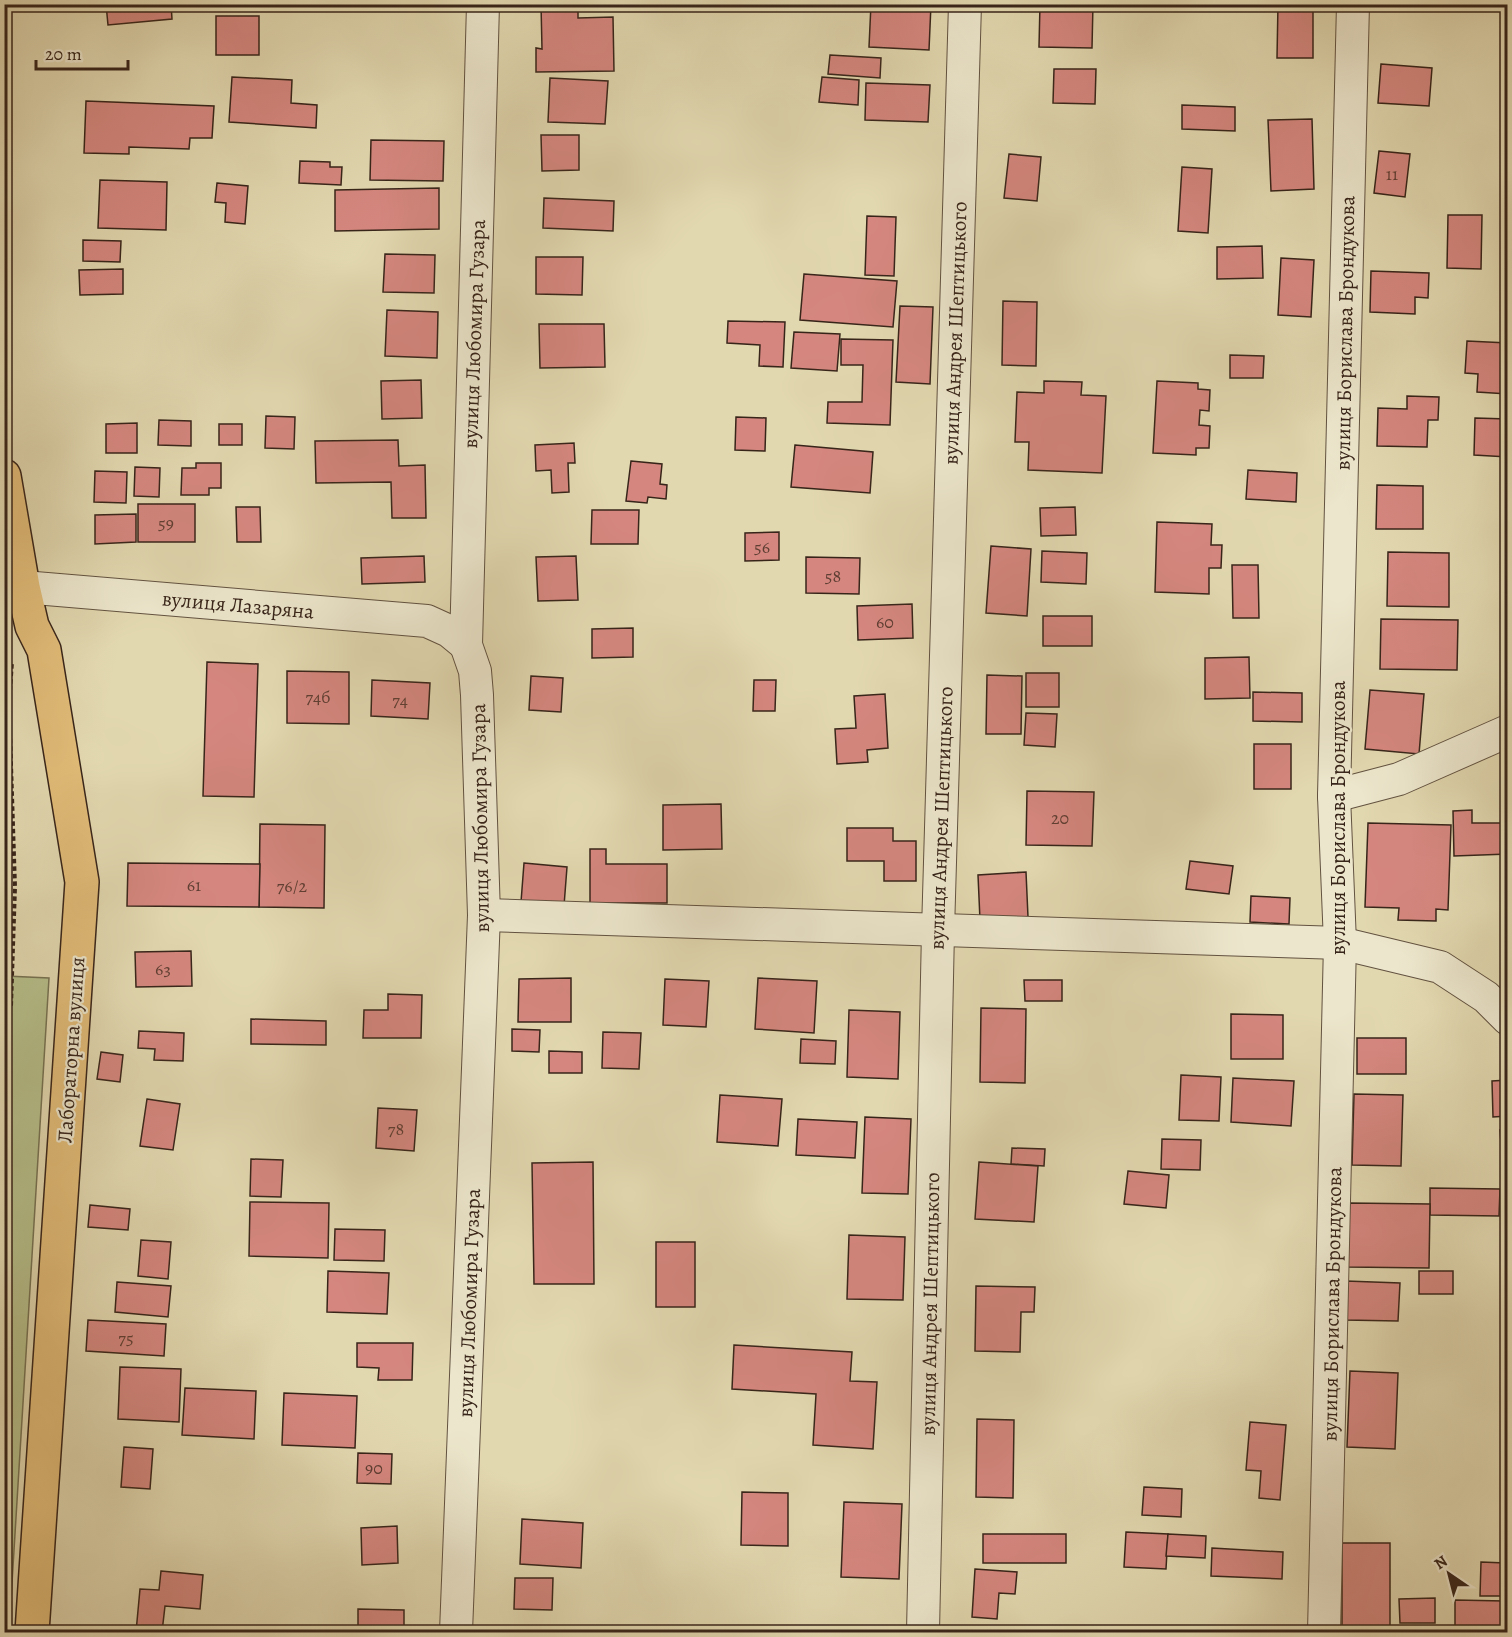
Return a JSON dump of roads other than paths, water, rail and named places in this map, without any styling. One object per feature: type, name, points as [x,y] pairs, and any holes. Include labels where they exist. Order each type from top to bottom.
[{"type":"main road","name":"Лабораторна вулиця","points":[[4,476],[14,585],[44,650],[82,882],[32,1632]]},
{"type":"street","name":"вулиця Любомира Гузара","points":[[456,1632],[484,915],[477,695],[475,671],[465,645],[483,4]]},
{"type":"street","name":"вулиця Андрея Шептицького","points":[[923,1632],[938,931],[965,4]]},
{"type":"street","name":"вулиця Борислава Брондукова","points":[[1324,1632],[1340,943],[1334,796],[1353,4]]},
{"type":"street","name":"вулиця Лазаряна","points":[[14,585],[427,621],[449,632],[465,645]]},
{"type":"street","points":[[1334,796],[1399,779],[1508,731]]},
{"type":"street","points":[[484,915],[1340,943],[1440,967],[1486,997],[1508,1019]]}]
